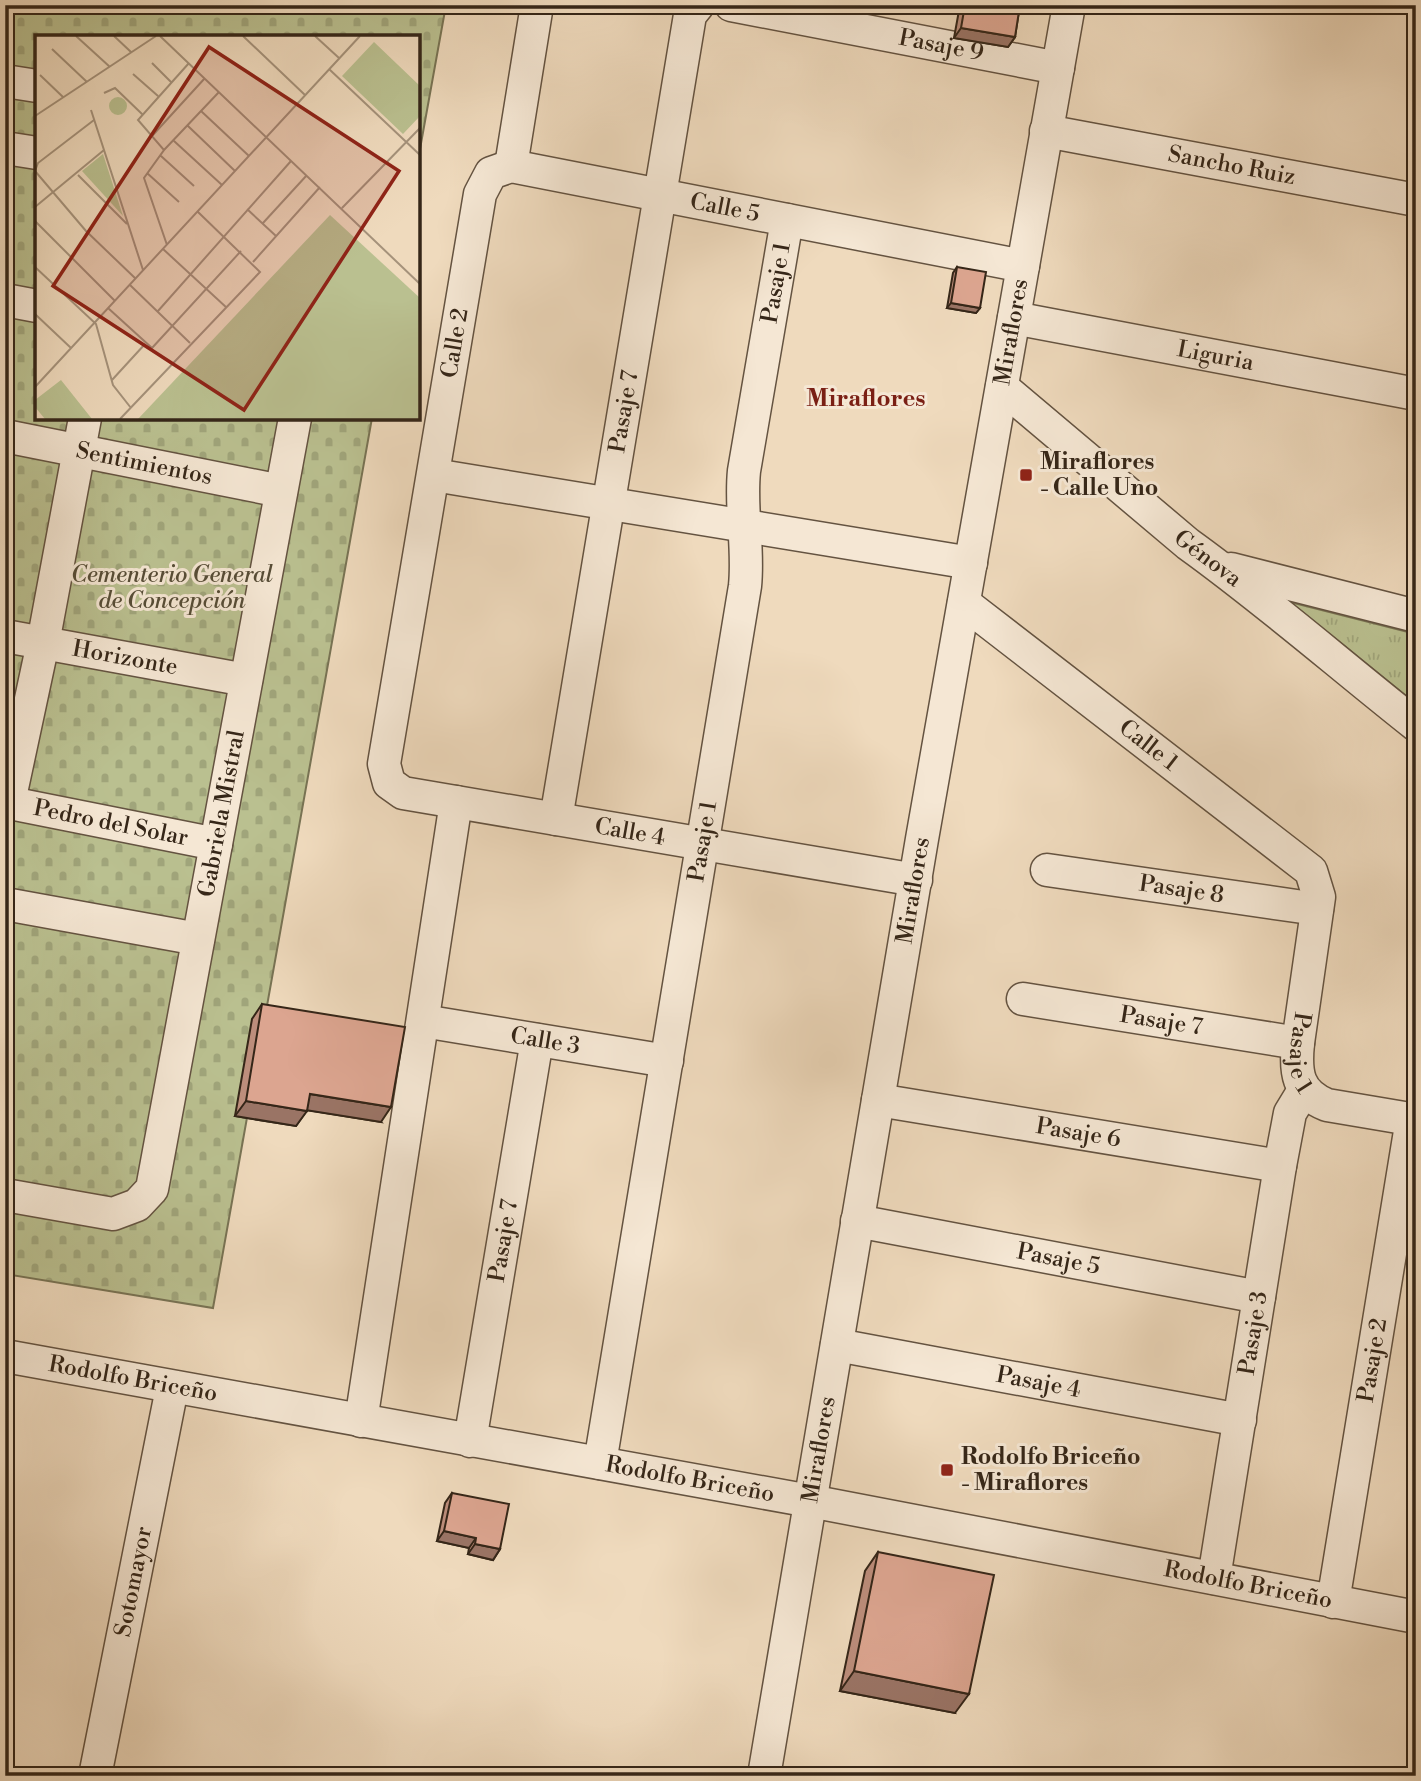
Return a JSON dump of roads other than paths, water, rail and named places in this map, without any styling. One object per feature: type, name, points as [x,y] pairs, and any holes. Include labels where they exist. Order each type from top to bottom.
[{"type":"street","points":[[511,166],[537,5]]},
{"type":"street","name":"Pasaje 7","points":[[556,819],[658,194],[690,15],[698,5]]},
{"type":"street","name":"Miraflores","points":[[764,1776],[857,1221],[1069,5]]},
{"type":"street","name":"Pasaje 9","points":[[738,6],[1058,68]]},
{"type":"street","points":[[5,80],[35,86]]},
{"type":"street","name":"Sancho Ruiz","points":[[1046,131],[1416,200]]},
{"type":"street","points":[[5,148],[35,153]]},
{"type":"street","name":"Calle 5","points":[[511,166],[1023,266]]},
{"type":"street","name":"Calle 2","points":[[389,783],[384,764],[482,186],[491,173],[511,166]]},
{"type":"street","name":"Pasaje 1","points":[[600,1463],[745,586],[747,555],[741,498],[744,471],[787,220]]},
{"type":"street","points":[[5,300],[35,306]]},
{"type":"street","name":"Liguria","points":[[1014,318],[1416,394]]},
{"type":"street","name":"Génova","points":[[1002,387],[1188,544],[1220,564],[1261,603],[1416,725]]},
{"type":"street","points":[[7,802],[43,643],[85,420]]},
{"type":"street","name":"Gabriela Mistral","points":[[5,1195],[113,1214],[137,1205],[152,1188],[295,420]]},
{"type":"street","name":"Sentimientos","points":[[5,436],[281,491]]},
{"type":"street","points":[[434,475],[744,528],[971,563]]},
{"type":"street","points":[[1220,564],[1253,577],[1416,616]]},
{"type":"street","name":"Calle 1","points":[[964,603],[1305,865],[1315,877],[1318,903]]},
{"type":"street","name":"Horizonte","points":[[5,636],[246,680]]},
{"type":"street","name":"Calle 4","points":[[389,783],[403,793],[916,880]]},
{"type":"street","name":"Pedro del Solar","points":[[7,802],[216,844]]},
{"type":"street","points":[[361,1421],[456,802]]},
{"type":"street","name":"Pasaje 8","points":[[1047,870],[1318,903]]},
{"type":"street","name":"Pasaje 1","points":[[1318,903],[1296,1073],[1304,1090],[1326,1105],[1414,1119]]},
{"type":"street","points":[[5,904],[198,939]]},
{"type":"street","name":"Pasaje 7","points":[[1024,999],[1298,1043]]},
{"type":"street","name":"Calle 3","points":[[423,1021],[667,1061]]},
{"type":"street","name":"Pasaje 7","points":[[470,1441],[537,1040]]},
{"type":"street","name":"Pasaje 3","points":[[1214,1578],[1280,1166],[1290,1113],[1304,1090]]},
{"type":"street","name":"Pasaje 6","points":[[878,1100],[1280,1166]]},
{"type":"street","name":"Pasaje 2","points":[[1333,1602],[1414,1119]]},
{"type":"street","name":"Pasaje 5","points":[[857,1221],[1259,1297]]},
{"type":"street","name":"Pasaje 4","points":[[837,1345],[1240,1420]]},
{"type":"street","name":"Rodolfo Briceño","points":[[5,1356],[810,1501],[1416,1617]]},
{"type":"street","name":"Sotomayor","points":[[95,1776],[172,1388]]},
{"type":"place","name":"Miraflores - Calle Uno","points":[[1026,475]]},
{"type":"place","name":"Rodolfo Briceño - Miraflores","points":[[947,1470]]},
{"type":"district","name":"Miraflores","points":[[866,399]]},
{"type":"park label","name":"Cementerio General de Concepción","points":[[172,588]]}]
